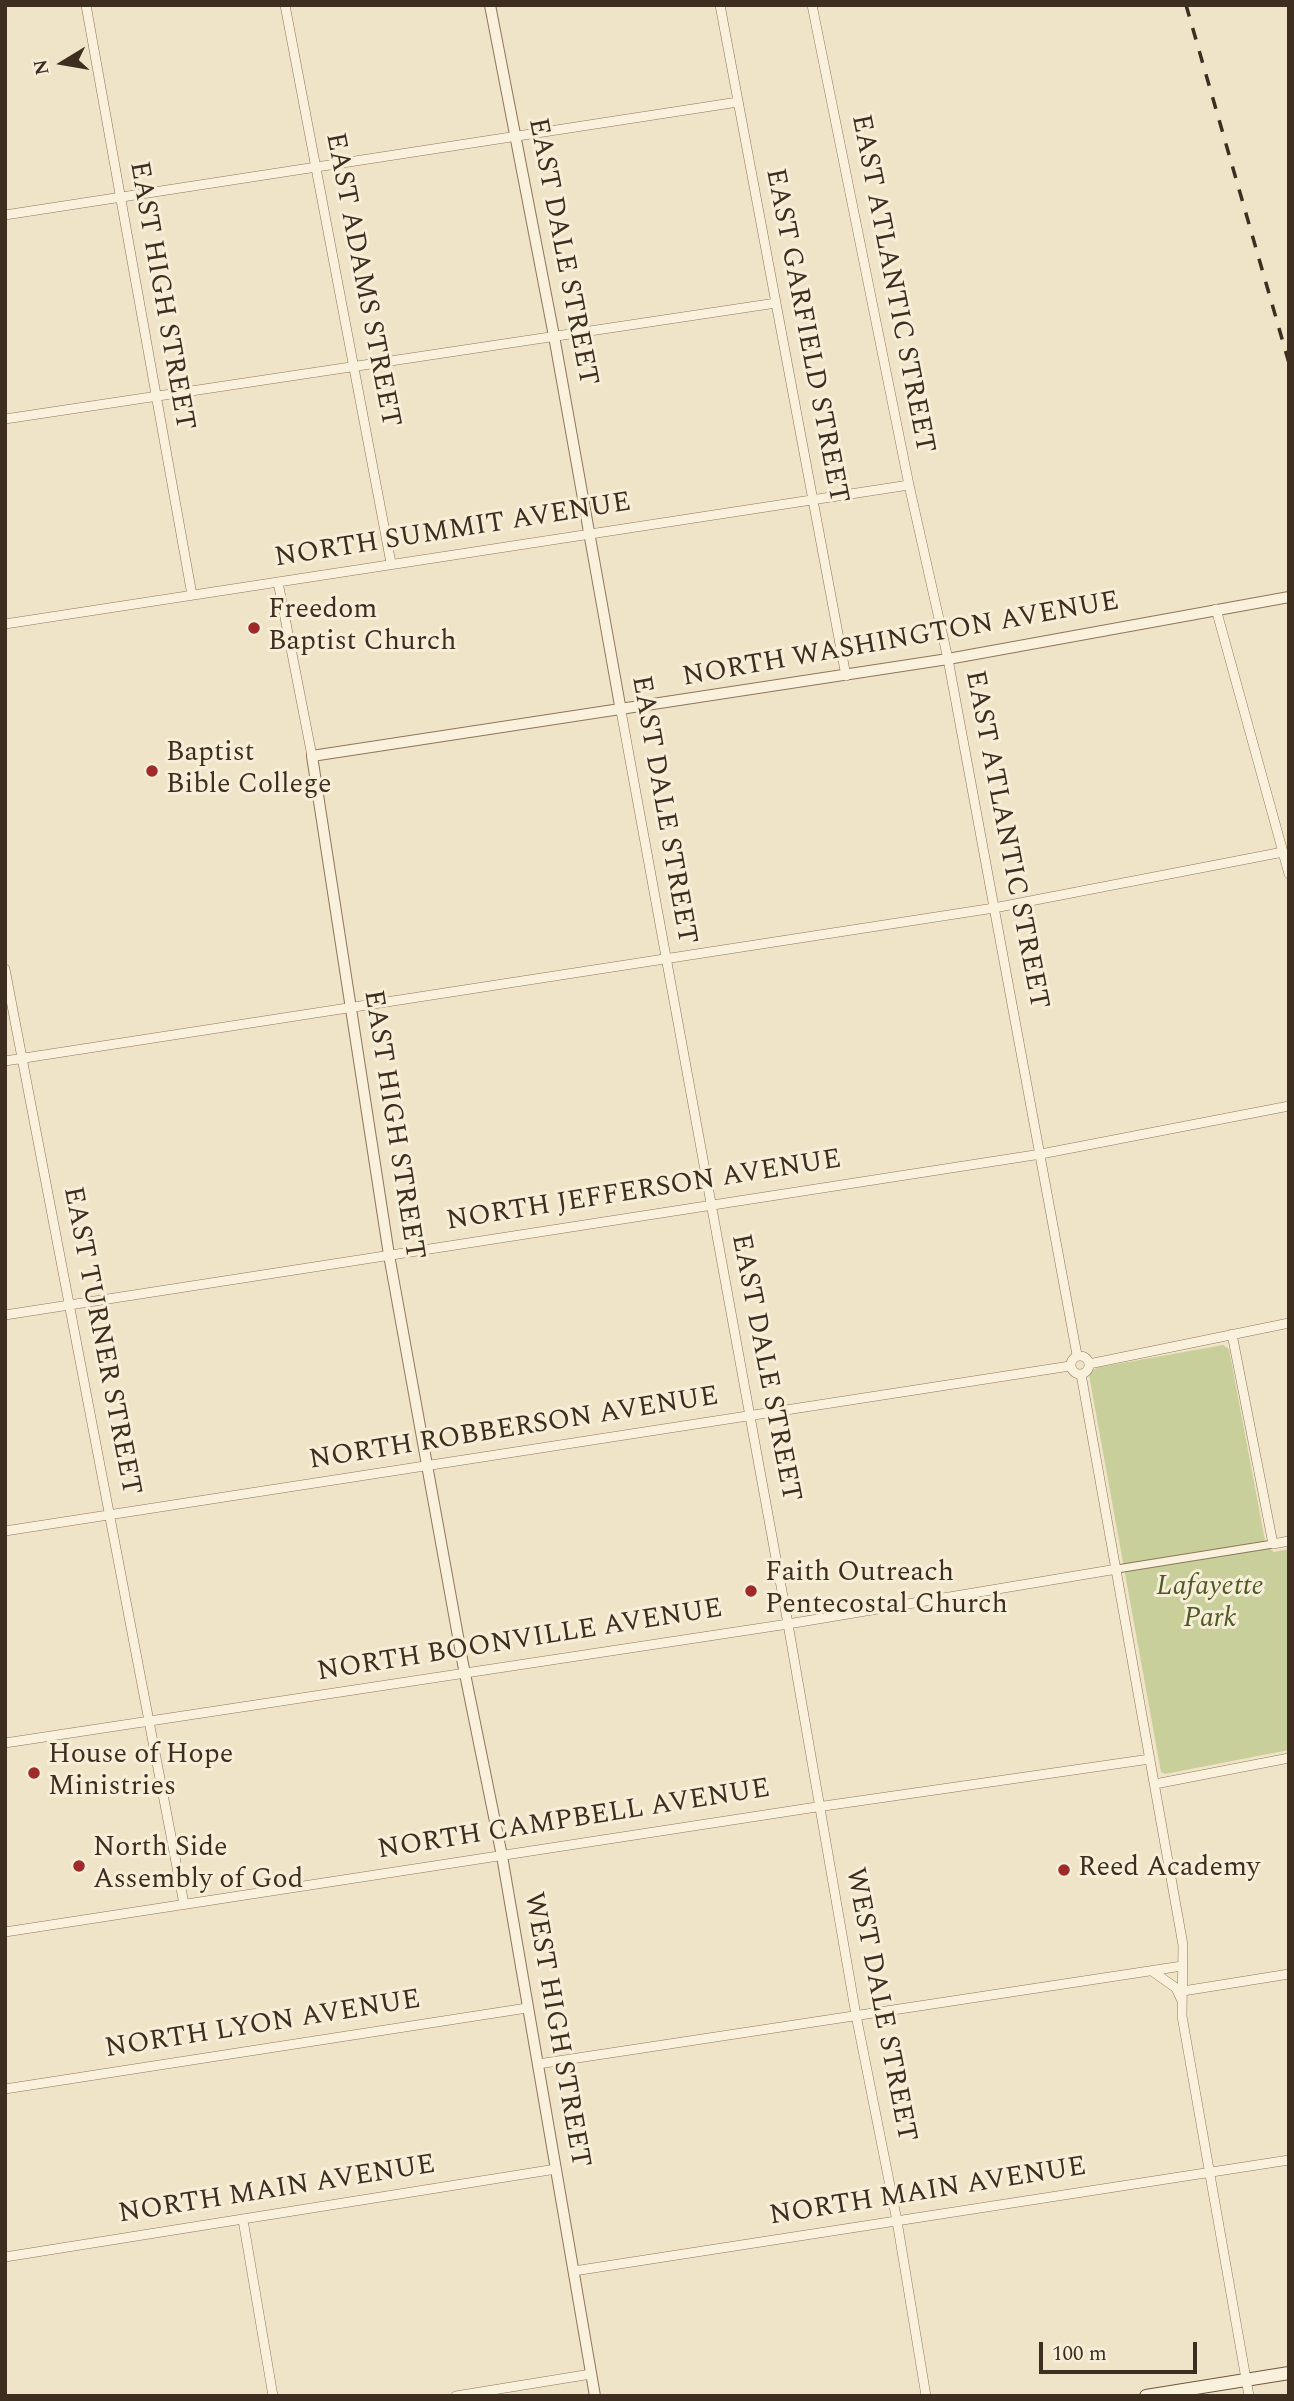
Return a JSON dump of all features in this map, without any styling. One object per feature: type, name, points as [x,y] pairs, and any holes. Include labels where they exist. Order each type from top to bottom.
[{"type":"main road","points":[[1146,2396],[1289,2373]]},
{"type":"street","name":"EAST HIGH STREET","points":[[86,5],[118,198],[192,595]]},
{"type":"street","name":"EAST ADAMS STREET","points":[[285,5],[391,563]]},
{"type":"street","name":"EAST DALE STREET","points":[[490,5],[554,336],[788,1624]]},
{"type":"street","name":"EAST GARFIELD STREET","points":[[720,5],[846,676]]},
{"type":"street","name":"EAST ATLANTIC STREET","points":[[812,5],[909,485],[948,659],[1077,1355]]},
{"type":"street","points":[[5,215],[318,169],[738,102]]},
{"type":"street","points":[[5,419],[776,303]]},
{"type":"street","name":"NORTH SUMMIT AVENUE","points":[[5,624],[909,485]]},
{"type":"street","name":"EAST HIGH STREET","points":[[278,582],[312,756],[388,1255],[465,1674]]},
{"type":"street","name":"NORTH WASHINGTON AVENUE","points":[[312,756],[846,676],[1289,597]]},
{"type":"street","points":[[1216,609],[1289,874]]},
{"type":"street","points":[[5,1061],[995,908],[1283,852]]},
{"type":"street","name":"EAST TURNER STREET","points":[[5,969],[184,1904]]},
{"type":"street","name":"NORTH JEFFERSON AVENUE","points":[[5,1315],[1041,1154],[1289,1106]]},
{"type":"street","points":[[1089,1363],[1289,1323]]},
{"type":"street","points":[[1232,1334],[1273,1544]]},
{"type":"street","points":[[1077,1355],[1085,1357],[1089,1363],[1088,1370],[1081,1374],[1075,1373],[1070,1366],[1077,1355]]},
{"type":"street","name":"NORTH ROBBERSON AVENUE","points":[[5,1531],[1070,1366]]},
{"type":"street","points":[[1081,1374],[1183,1945],[1182,2016],[1249,2396]]},
{"type":"street","name":"NORTH BOONVILLE AVENUE","points":[[5,1743],[788,1624],[1289,1541]]},
{"type":"street","name":"WEST DALE STREET","points":[[788,1624],[856,2015],[897,2221],[926,2396]]},
{"type":"street","name":"WEST HIGH STREET","points":[[465,1674],[502,1856],[595,2396]]},
{"type":"street","points":[[1155,1784],[1289,1758]]},
{"type":"street","name":"NORTH CAMPBELL AVENUE","points":[[5,1932],[819,1806],[1150,1759]]},
{"type":"street","points":[[538,2064],[1182,1966]]},
{"type":"street","points":[[1151,1970],[1176,1988],[1182,2003]]},
{"type":"street","points":[[1183,1991],[1289,1974]]},
{"type":"street","name":"NORTH LYON AVENUE","points":[[5,2089],[527,2008]]},
{"type":"street","name":"NORTH MAIN AVENUE","points":[[574,2270],[1289,2160]]},
{"type":"street","name":"NORTH MAIN AVENUE","points":[[5,2257],[556,2169]]},
{"type":"street","points":[[243,2220],[272,2396]]},
{"type":"street","points":[[456,2396],[591,2374]]},
{"type":"green space","name":"Lafayette Park","points":[[1223,1345],[1229,1349],[1266,1546],[1274,1552],[1289,1549],[1289,1750],[1165,1774],[1161,1772],[1089,1375],[1092,1370],[1100,1367]]},
{"type":"railway","points":[[1186,5],[1289,363]]},
{"type":"place","name":"Freedom Baptist Church","points":[[254,628]]},
{"type":"place","name":"Baptist Bible College","points":[[152,771]]},
{"type":"place","name":"Faith Outreach Pentecostal Church","points":[[751,1591]]},
{"type":"place","name":"House of Hope Ministries","points":[[34,1773]]},
{"type":"place","name":"North Side Assembly of God","points":[[79,1866]]},
{"type":"place","name":"Reed Academy","points":[[1064,1870]]}]
